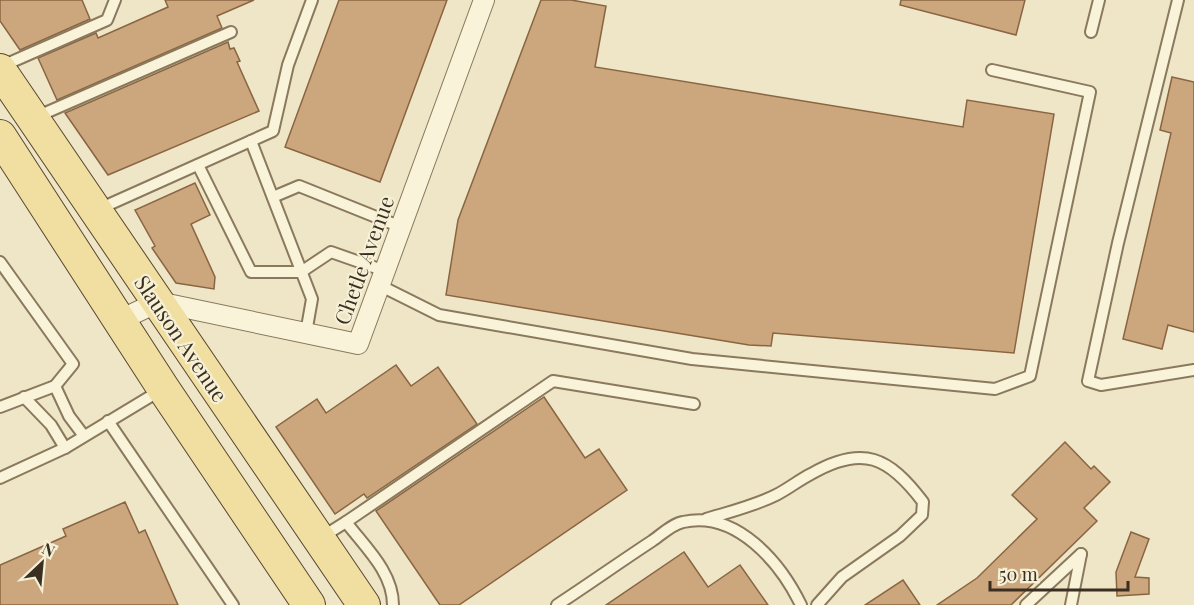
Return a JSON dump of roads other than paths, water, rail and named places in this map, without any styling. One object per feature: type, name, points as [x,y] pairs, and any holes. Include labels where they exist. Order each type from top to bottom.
[{"type":"main road","name":"Slauson Avenue","points":[[0,69],[364,605]]},
{"type":"main road","name":"Slauson Avenue","points":[[0,136],[163,388],[309,605]]},
{"type":"street","name":"Chetle Avenue","points":[[158,302],[358,344],[484,0]]},
{"type":"street","points":[[120,320],[158,302]]},
{"type":"lane","points":[[0,69],[107,20],[115,0]]},
{"type":"lane","points":[[96,210],[273,131],[288,64],[312,0]]},
{"type":"lane","points":[[1091,32],[1099,0]]},
{"type":"lane","points":[[1178,0],[1118,243],[1088,381],[1101,385],[1194,370]]},
{"type":"lane","points":[[32,118],[231,32]]},
{"type":"lane","points":[[198,165],[251,272],[301,272],[331,252],[382,278],[439,315],[692,359],[995,388],[1030,376],[1090,92],[992,70]]},
{"type":"lane","points":[[251,141],[312,299],[306,333]]},
{"type":"lane","points":[[273,197],[299,186],[401,226]]},
{"type":"lane","points":[[0,262],[73,364],[55,386],[0,407]]},
{"type":"lane","points":[[320,539],[552,381],[694,404]]},
{"type":"lane","points":[[55,386],[69,416],[84,436]]},
{"type":"lane","points":[[0,478],[65,448],[163,388]]},
{"type":"lane","points":[[24,397],[51,425],[65,448]]},
{"type":"lane","points":[[108,421],[233,605]]},
{"type":"lane","points":[[557,605],[680,522],[706,519],[775,495],[813,472],[843,459],[871,457],[892,466],[923,502],[922,515],[900,536],[842,577],[817,605]]},
{"type":"lane","points":[[706,519],[735,528],[761,549],[792,586],[801,605]]},
{"type":"lane","points":[[346,522],[388,578],[393,594],[393,605]]},
{"type":"lane","points":[[1026,605],[1081,554],[1071,605]]}]
